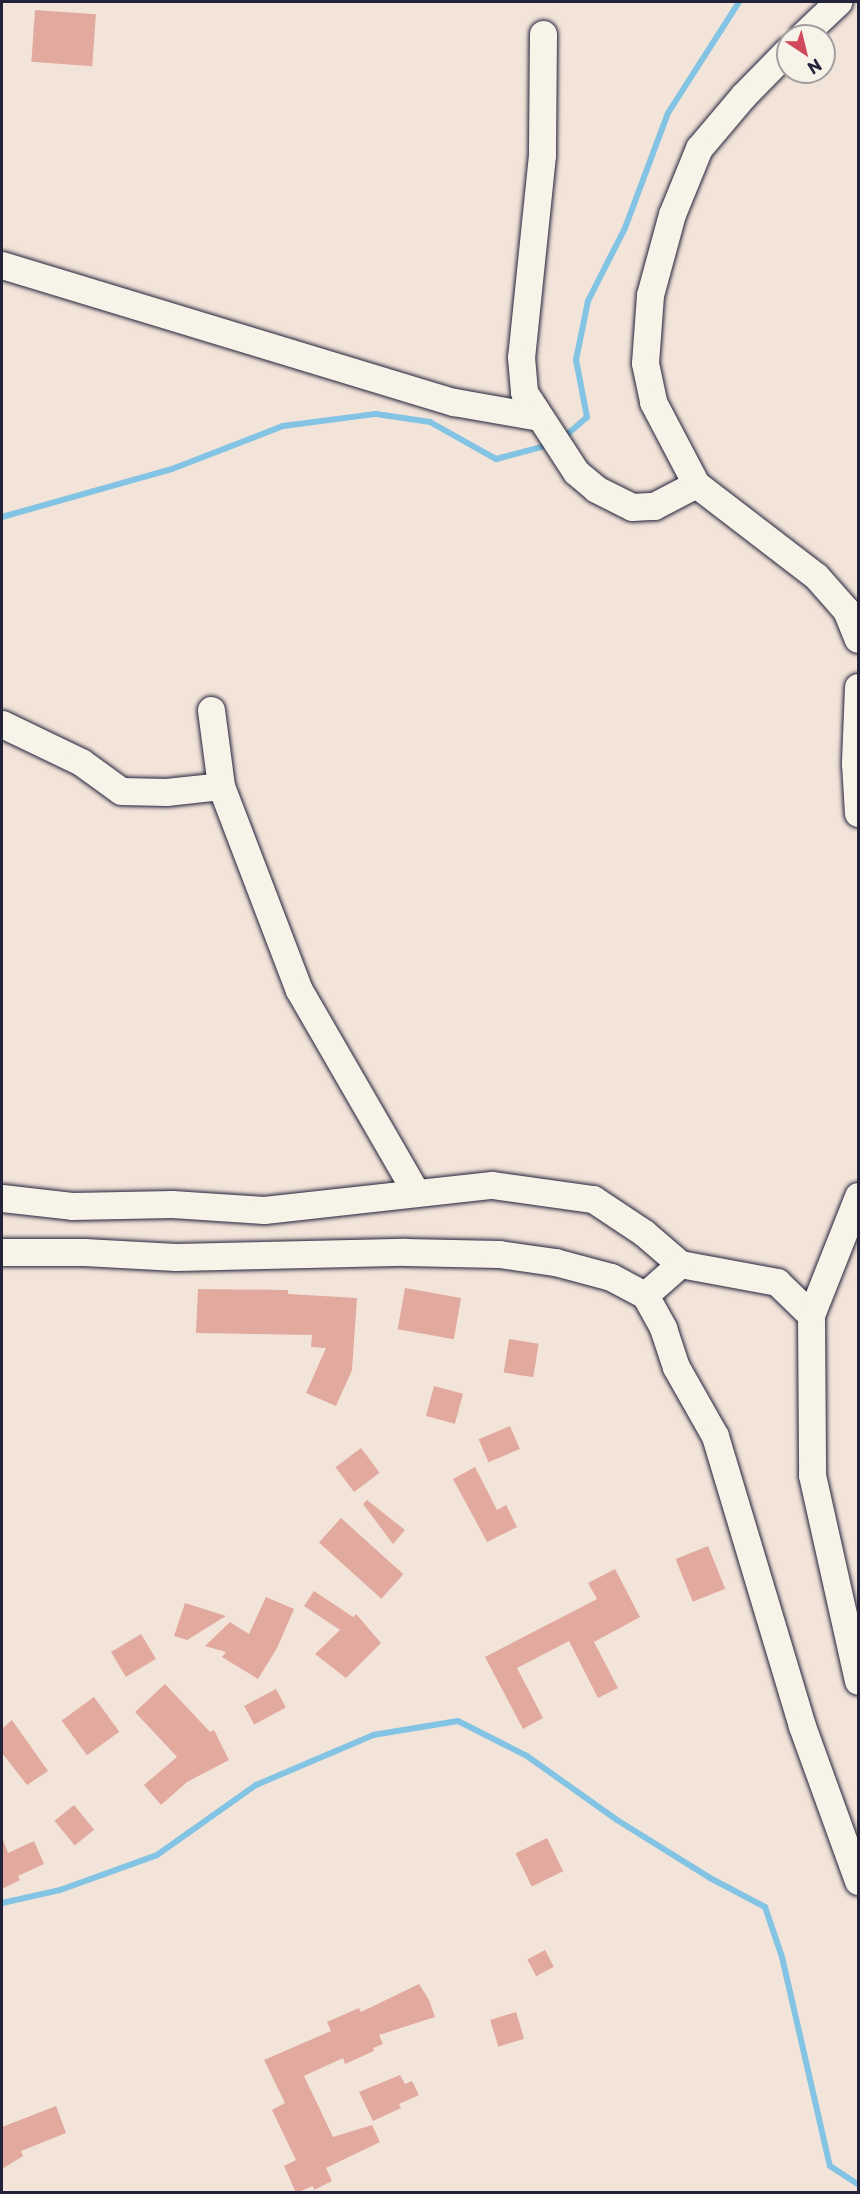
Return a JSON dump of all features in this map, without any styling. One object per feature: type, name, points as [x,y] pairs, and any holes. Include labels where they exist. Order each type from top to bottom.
[{"type":"street","points":[[814,24],[837,2]]},
{"type":"street","points":[[543,34],[542,155],[521,357],[524,392],[576,472],[596,489],[633,507],[654,506],[696,484]]},
{"type":"street","points":[[776,62],[743,96],[699,148],[672,214],[650,295],[645,363],[652,402],[696,484],[816,576],[846,610],[858,639]]},
{"type":"street","points":[[2,265],[454,402],[539,417]]},
{"type":"street","points":[[858,687],[855,763],[858,813]]},
{"type":"street","points":[[211,710],[221,786],[299,990],[416,1193]]},
{"type":"street","points":[[2,724],[81,762],[121,791],[166,792],[221,786]]},
{"type":"street","points":[[2,1198],[72,1206],[172,1204],[264,1210],[492,1185],[593,1199],[644,1233],[680,1264],[777,1282],[811,1315]]},
{"type":"street","points":[[858,1197],[811,1315],[812,1475],[858,1681]]},
{"type":"street","points":[[2,1252],[84,1252],[176,1257],[405,1252],[499,1254],[555,1262],[611,1277],[645,1295],[663,1328],[676,1367],[715,1436],[802,1726],[858,1881]]},
{"type":"street","points":[[645,1295],[680,1264]]},
{"type":"building","points":[[35,10],[96,14],[92,66],[31,62]]},
{"type":"building","points":[[405,1288],[461,1298],[454,1339],[398,1329]]},
{"type":"building","points":[[198,1289],[288,1290],[288,1294],[357,1298],[352,1370],[336,1406],[306,1393],[326,1348],[311,1347],[312,1335],[196,1333]]},
{"type":"building","points":[[509,1339],[539,1344],[533,1377],[504,1373]]},
{"type":"building","points":[[434,1386],[463,1394],[455,1424],[426,1416]]},
{"type":"building","points":[[510,1426],[520,1449],[488,1462],[479,1439]]},
{"type":"building","points":[[361,1448],[380,1473],[354,1492],[335,1467]]},
{"type":"building","points":[[475,1467],[497,1510],[506,1505],[517,1527],[487,1542],[453,1479]]},
{"type":"building","points":[[367,1500],[405,1530],[393,1544],[363,1504]]},
{"type":"building","points":[[341,1518],[403,1574],[381,1599],[319,1543]]},
{"type":"building","points":[[708,1546],[725,1589],[693,1602],[676,1559]]},
{"type":"building","points":[[615,1569],[640,1617],[594,1642],[618,1688],[598,1698],[569,1641],[517,1668],[543,1718],[523,1729],[485,1657],[597,1599],[588,1583]]},
{"type":"building","points":[[314,1591],[353,1617],[356,1614],[381,1643],[346,1678],[315,1654],[340,1630],[304,1606]]},
{"type":"building","points":[[266,1597],[294,1609],[277,1648],[258,1679],[222,1657],[226,1652],[205,1646],[230,1622],[249,1634]]},
{"type":"building","points":[[185,1603],[226,1616],[187,1640],[174,1636]]},
{"type":"building","points":[[141,1634],[156,1659],[126,1677],[111,1652]]},
{"type":"building","points":[[165,1684],[210,1732],[214,1730],[229,1760],[187,1782],[161,1805],[144,1785],[177,1757],[135,1712]]},
{"type":"building","points":[[276,1689],[286,1708],[254,1724],[244,1706]]},
{"type":"building","points":[[94,1697],[119,1732],[87,1755],[62,1721]]},
{"type":"building","points":[[12,1720],[48,1771],[27,1785],[2,1753],[2,1729]]},
{"type":"building","points":[[74,1805],[94,1830],[75,1846],[55,1821]]},
{"type":"building","points":[[2,1837],[8,1853],[34,1841],[44,1864],[18,1876],[20,1880],[2,1889]]},
{"type":"building","points":[[547,1838],[563,1871],[532,1887],[516,1853]]},
{"type":"building","points":[[545,1950],[554,1967],[536,1976],[527,1959]]},
{"type":"building","points":[[419,1984],[429,2000],[435,2017],[379,2035],[383,2044],[373,2048],[374,2051],[345,2064],[343,2058],[304,2076],[333,2137],[372,2125],[380,2142],[326,2168],[332,2181],[314,2190],[313,2186],[296,2193],[284,2166],[296,2160],[272,2110],[285,2103],[264,2060],[331,2031],[327,2022],[359,2008],[361,2012]]},
{"type":"building","points":[[516,2012],[524,2039],[498,2047],[490,2020]]},
{"type":"building","points":[[400,2075],[405,2084],[412,2081],[419,2095],[399,2104],[401,2108],[373,2121],[359,2092]]},
{"type":"building","points":[[56,2106],[66,2133],[21,2151],[23,2156],[2,2169],[2,2127]]},
{"type":"waterway","points":[[563,438],[587,417],[576,360],[588,301],[625,228],[668,113],[739,2]]},
{"type":"waterway","points":[[2,517],[172,469],[283,426],[376,414],[430,422],[496,459],[549,445]]},
{"type":"waterway","points":[[2,1903],[60,1890],[157,1855],[256,1785],[373,1735],[458,1721],[527,1756],[617,1820],[710,1878],[765,1907],[782,1957],[830,2166],[858,2184]]}]
